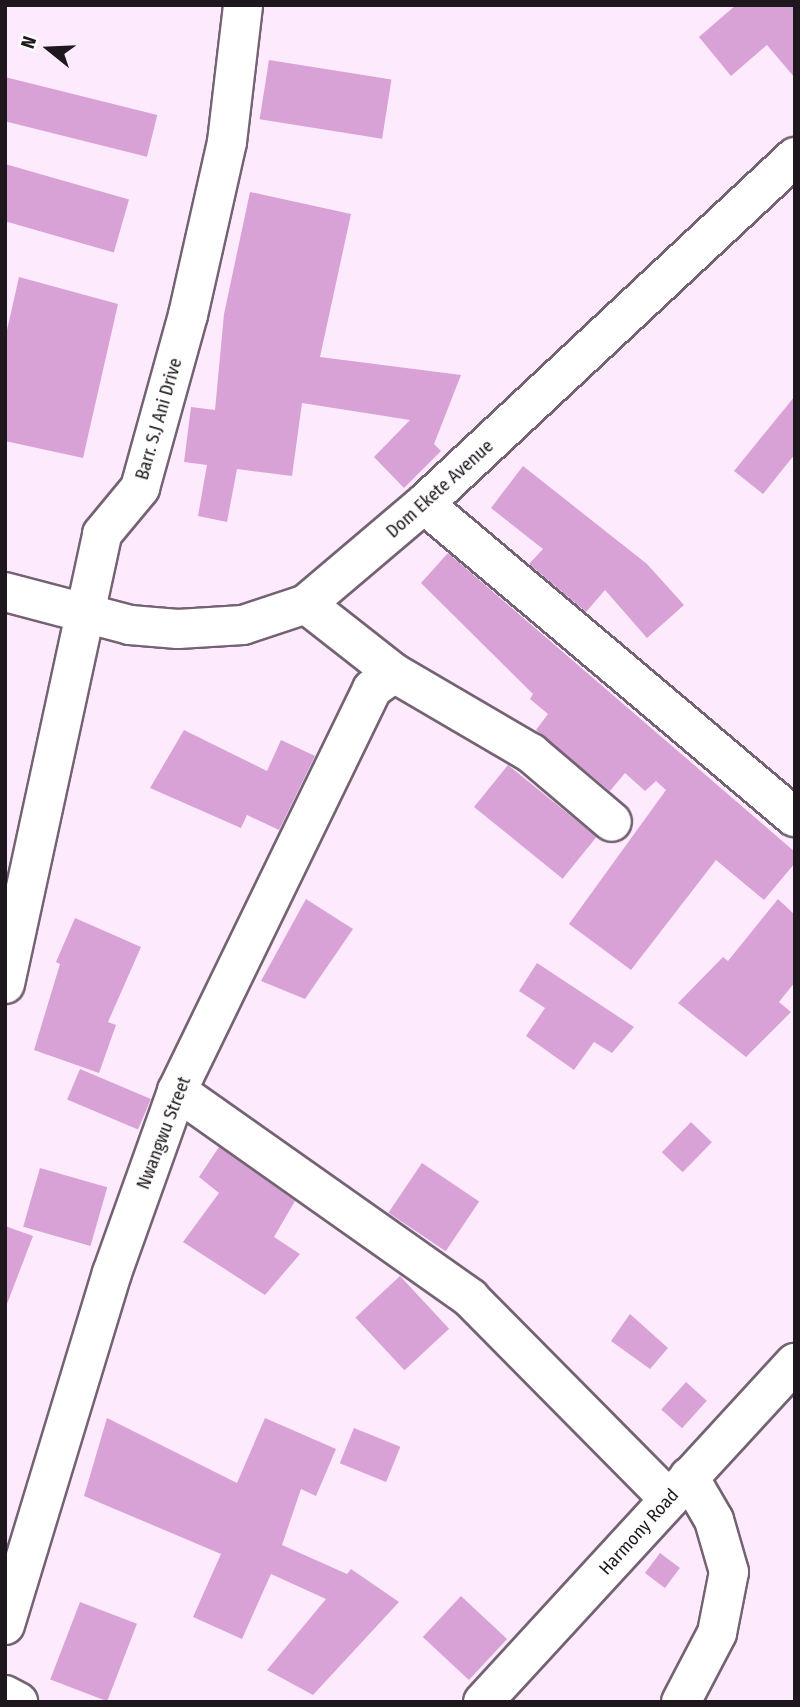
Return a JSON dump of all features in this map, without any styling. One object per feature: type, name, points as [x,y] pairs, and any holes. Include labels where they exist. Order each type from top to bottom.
[{"type":"street","name":"Barr. S.J Ani Drive","points":[[5,984],[89,616],[102,534],[140,488],[188,315],[227,142],[243,5]]},
{"type":"street","name":"Dom Ekete Avenue","points":[[5,592],[89,616],[207,630],[306,604],[424,504],[795,157]]},
{"type":"street","points":[[424,504],[795,817]]},
{"type":"street","points":[[306,604],[394,673],[531,753],[612,822]]},
{"type":"street","name":"Nwangwu Street","points":[[5,1625],[112,1273],[177,1091],[372,689],[394,673]]},
{"type":"street","points":[[177,1091],[470,1298],[714,1520],[729,1572],[717,1633],[681,1702]]},
{"type":"street","name":"Harmony Road","points":[[483,1702],[795,1363]]},
{"type":"street","points":[[5,1695],[18,1702]]},
{"type":"building","points":[[736,5],[795,5],[795,78],[767,45],[731,76],[699,37]]},
{"type":"building","points":[[269,60],[391,79],[382,139],[260,119]]},
{"type":"building","points":[[5,77],[157,115],[147,157],[5,121]]},
{"type":"building","points":[[5,164],[129,200],[114,252],[5,221]]},
{"type":"building","points":[[250,192],[351,214],[320,357],[461,375],[434,444],[441,451],[404,488],[374,457],[410,420],[302,403],[292,476],[237,469],[227,522],[198,516],[207,465],[184,462],[191,407],[215,410],[224,314]]},
{"type":"building","points":[[19,277],[118,304],[83,458],[5,441],[5,339]]},
{"type":"building","points":[[795,396],[795,454],[763,494],[734,471]]},
{"type":"building","points":[[523,466],[647,564],[684,605],[647,638],[605,590],[586,612],[529,564],[543,549],[491,508]]},
{"type":"building","points":[[448,553],[795,852],[795,863],[764,900],[716,860],[631,970],[569,924],[666,790],[656,781],[645,791],[625,773],[610,791],[536,730],[548,714],[530,699],[533,694],[421,583]]},
{"type":"building","points":[[184,730],[267,771],[281,740],[315,756],[279,830],[247,815],[241,828],[150,788]]},
{"type":"building","points":[[508,765],[597,837],[563,879],[474,807]]},
{"type":"building","points":[[306,899],[353,929],[305,999],[261,981]]},
{"type":"building","points":[[778,899],[795,915],[795,982],[779,1002],[791,1012],[746,1057],[678,1003],[723,957],[728,961]]},
{"type":"building","points":[[75,918],[141,947],[108,1022],[116,1025],[99,1073],[34,1050],[60,964],[56,962]]},
{"type":"building","points":[[537,963],[634,1027],[612,1053],[594,1042],[574,1070],[526,1036],[545,1008],[519,991]]},
{"type":"building","points":[[80,1069],[151,1099],[138,1129],[67,1099]]},
{"type":"building","points":[[691,1122],[712,1142],[683,1172],[662,1152]]},
{"type":"building","points":[[219,1147],[295,1201],[274,1237],[300,1254],[265,1295],[183,1242],[219,1193],[199,1177]]},
{"type":"building","points":[[422,1163],[479,1202],[446,1251],[388,1213]]},
{"type":"building","points":[[40,1168],[107,1187],[90,1246],[23,1227]]},
{"type":"building","points":[[5,1226],[33,1236],[7,1304],[5,1304]]},
{"type":"building","points":[[400,1276],[449,1329],[404,1370],[355,1318]]},
{"type":"building","points":[[630,1314],[668,1348],[650,1369],[611,1341]]},
{"type":"building","points":[[686,1382],[707,1401],[682,1428],[661,1409]]},
{"type":"building","points":[[107,1418],[237,1483],[265,1418],[336,1449],[316,1496],[301,1489],[282,1545],[347,1574],[351,1569],[399,1602],[313,1695],[267,1670],[326,1599],[271,1574],[242,1639],[193,1617],[221,1554],[84,1496]]},
{"type":"building","points":[[354,1428],[400,1447],[386,1482],[340,1463]]},
{"type":"building","points":[[660,1553],[680,1568],[665,1588],[645,1573]]},
{"type":"building","points":[[461,1596],[507,1639],[469,1680],[423,1637]]},
{"type":"building","points":[[80,1602],[137,1624],[107,1701],[50,1679]]}]
